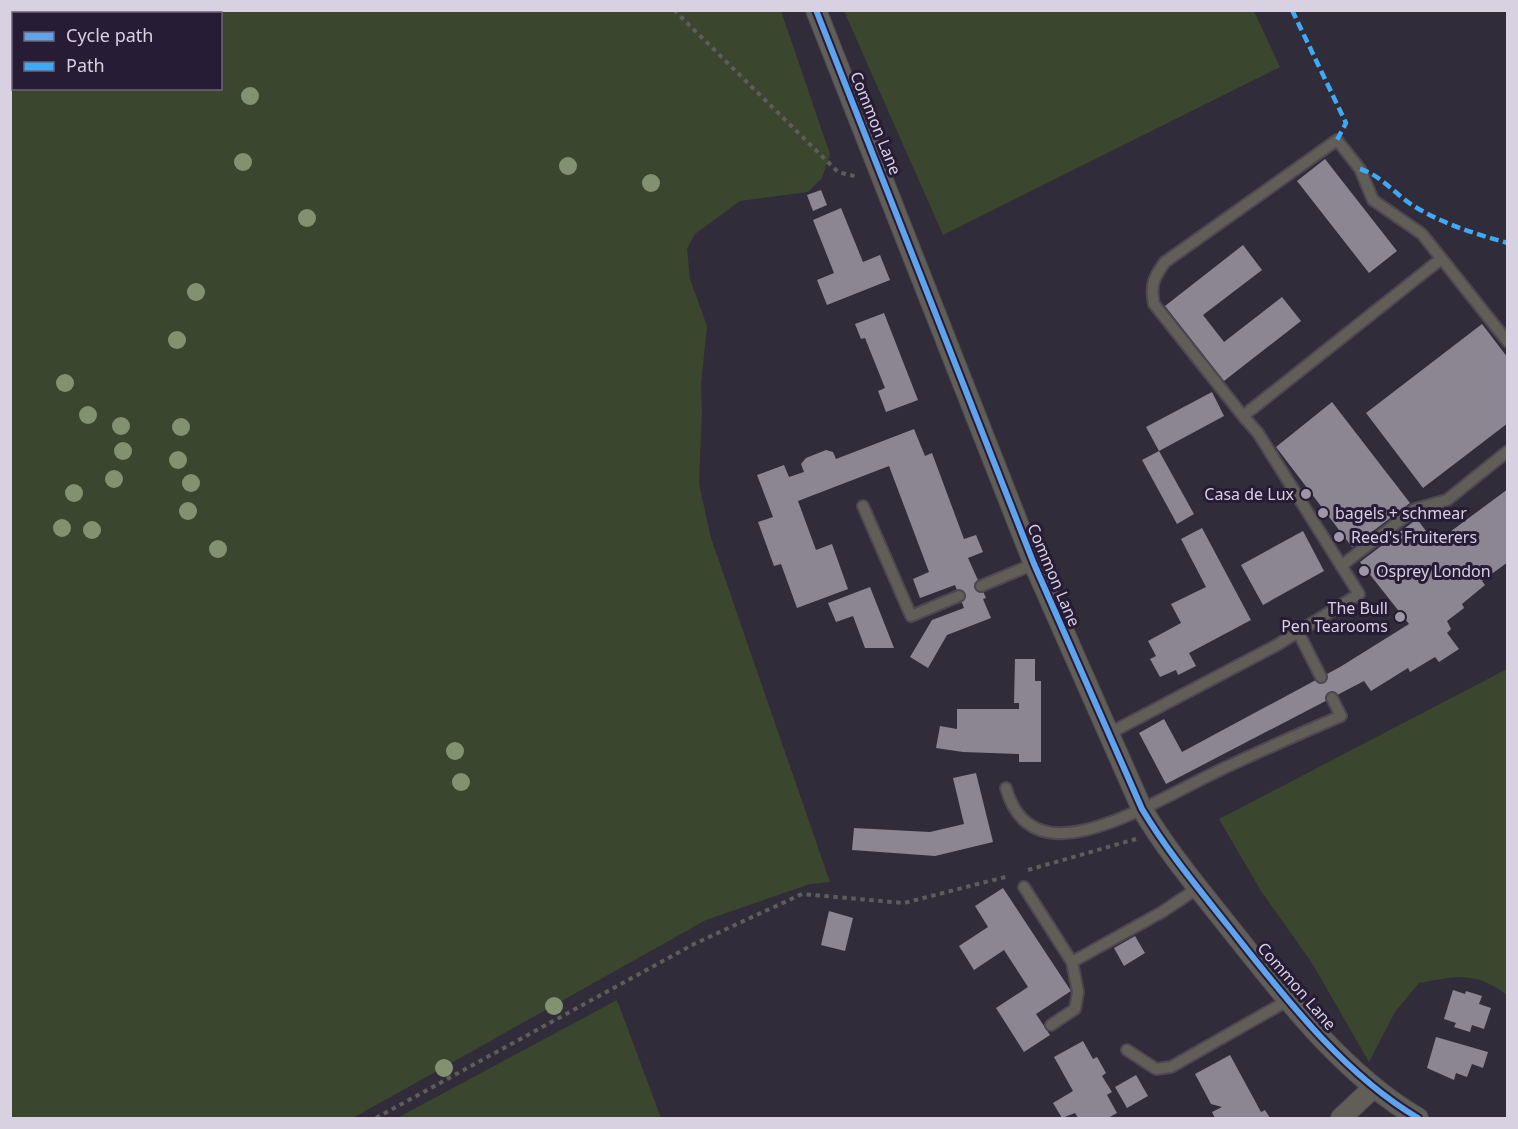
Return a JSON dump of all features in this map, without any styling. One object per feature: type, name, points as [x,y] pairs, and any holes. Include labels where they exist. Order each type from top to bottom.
[{"type":"street","name":"Common Lane","points":[[816,10],[1034,564],[1142,809],[1157,834],[1287,1000],[1374,1087],[1418,1119]]},
{"type":"street","points":[[1341,1119],[1374,1087]]},
{"type":"lane","points":[[1108,734],[1208,684],[1359,594],[1264,443],[1154,304],[1151,291],[1153,278],[1165,262],[1337,140],[1360,170],[1373,200],[1422,234],[1508,342]]},
{"type":"lane","points":[[1243,416],[1442,259]]},
{"type":"lane","points":[[1341,566],[1415,509],[1448,500],[1508,451]]},
{"type":"lane","points":[[863,506],[911,616],[959,596]]},
{"type":"lane","points":[[981,586],[1034,564]]},
{"type":"lane","points":[[1298,632],[1321,677]]},
{"type":"lane","points":[[1006,788],[1011,808],[1021,820],[1049,832],[1064,834],[1084,830],[1142,809],[1341,716],[1332,698]]},
{"type":"lane","points":[[1024,887],[1072,962],[1078,992],[1075,1008],[1051,1025]]},
{"type":"lane","points":[[1072,962],[1162,912],[1198,888]]},
{"type":"lane","points":[[1127,1050],[1156,1069],[1171,1067],[1287,1000]]},
{"type":"path","points":[[674,10],[838,172],[885,183]]},
{"type":"path","points":[[376,1119],[694,944],[802,894],[904,903],[977,885],[1157,834]]},
{"type":"green space","points":[[10,11],[781,11],[830,154],[822,178],[808,192],[740,201],[695,234],[687,249],[690,279],[707,326],[701,385],[699,484],[711,538],[830,882],[810,884],[706,920],[353,1118],[11,1118]]},
{"type":"green space","points":[[844,11],[1254,11],[1280,67],[943,235]]},
{"type":"green space","points":[[1507,669],[1507,995],[1485,982],[1465,977],[1419,983],[1395,1012],[1369,1062],[1312,963],[1261,891],[1219,819]]},
{"type":"green space","points":[[617,1000],[661,1118],[397,1118]]},
{"type":"building","points":[[1325,159],[1397,251],[1369,273],[1297,181]]},
{"type":"building","points":[[821,190],[827,205],[813,211],[807,195]]},
{"type":"building","points":[[841,208],[863,262],[880,255],[890,280],[827,305],[817,280],[834,273],[813,220]]},
{"type":"building","points":[[1243,245],[1262,270],[1203,315],[1224,342],[1282,297],[1301,321],[1224,381],[1165,306]]},
{"type":"building","points":[[884,313],[918,400],[886,412],[878,391],[885,388],[865,338],[861,339],[855,324]]},
{"type":"building","points":[[1482,324],[1508,358],[1508,423],[1423,488],[1366,413]]},
{"type":"building","points":[[1212,392],[1224,416],[1159,451],[1146,427]]},
{"type":"building","points":[[1332,402],[1410,503],[1352,547],[1276,447]]},
{"type":"building","points":[[914,429],[925,456],[932,453],[964,539],[976,535],[983,552],[968,558],[986,598],[983,599],[991,618],[947,635],[928,668],[910,657],[932,620],[964,608],[955,585],[920,598],[913,579],[929,572],[889,466],[798,501],[816,550],[832,544],[848,589],[797,608],[781,564],[774,566],[758,522],[773,517],[757,475],[784,465],[789,477],[804,472],[801,464],[806,458],[826,450],[833,452],[836,459]]},
{"type":"building","points":[[1159,451],[1194,514],[1177,524],[1142,460]]},
{"type":"building","points":[[1508,489],[1508,562],[1482,581],[1485,585],[1462,604],[1464,608],[1447,621],[1451,629],[1447,633],[1459,649],[1439,662],[1435,657],[1410,672],[1408,668],[1371,691],[1364,681],[1166,784],[1139,733],[1164,719],[1182,752],[1340,667],[1409,624],[1360,562],[1417,519],[1435,543]]},
{"type":"building","points":[[1202,528],[1251,620],[1189,653],[1196,666],[1178,675],[1176,670],[1160,677],[1150,659],[1156,656],[1148,641],[1181,623],[1171,604],[1206,587],[1181,539]]},
{"type":"building","points":[[1303,531],[1324,571],[1263,605],[1241,565]]},
{"type":"building","points":[[870,587],[894,648],[865,648],[853,616],[836,622],[828,603]]},
{"type":"building","points":[[1015,659],[1035,659],[1035,681],[1041,681],[1041,762],[1019,762],[1019,754],[963,752],[936,748],[940,726],[957,729],[957,709],[1019,709],[1019,703],[1014,703]]},
{"type":"building","points":[[976,773],[993,842],[935,856],[852,850],[854,828],[930,832],[964,824],[953,778]]},
{"type":"building","points":[[1003,888],[1071,991],[1036,1014],[1050,1035],[1024,1052],[996,1008],[1028,987],[1004,950],[974,970],[959,946],[988,927],[975,906]]},
{"type":"building","points":[[829,911],[853,918],[845,951],[821,945]]},
{"type":"building","points":[[1135,936],[1145,953],[1124,966],[1114,948]]},
{"type":"building","points":[[1453,990],[1482,996],[1479,1004],[1491,1008],[1484,1029],[1472,1025],[1470,1032],[1454,1027],[1456,1023],[1444,1019]]},
{"type":"building","points":[[1436,1037],[1488,1052],[1483,1068],[1472,1064],[1467,1077],[1456,1073],[1454,1080],[1427,1068]]},
{"type":"building","points":[[1083,1041],[1093,1059],[1097,1057],[1106,1073],[1102,1076],[1112,1092],[1107,1095],[1117,1113],[1108,1118],[1078,1118],[1075,1113],[1062,1118],[1053,1103],[1073,1091],[1054,1057]]},
{"type":"building","points":[[1230,1055],[1261,1112],[1265,1110],[1270,1118],[1215,1118],[1212,1112],[1222,1107],[1211,1104],[1195,1074]]},
{"type":"building","points":[[1136,1075],[1148,1096],[1127,1108],[1115,1087]]},
{"type":"marked path","points":[[1292,10],[1346,123],[1337,140]]},
{"type":"marked path","points":[[1360,169],[1376,176],[1409,203],[1428,214],[1461,228],[1508,243]]},
{"type":"cycle path","points":[[816,10],[1034,564],[1142,809],[1195,884],[1316,1032],[1364,1079],[1418,1118]]},
{"type":"place","name":"Casa de Lux","points":[[1306,494]]},
{"type":"place","name":"bagels + schmear","points":[[1323,513]]},
{"type":"place","name":"Reed's Fruiterers","points":[[1339,537]]},
{"type":"place","name":"Osprey London","points":[[1364,571]]},
{"type":"place","name":"The Bull Pen Tearooms","points":[[1400,617]]}]
